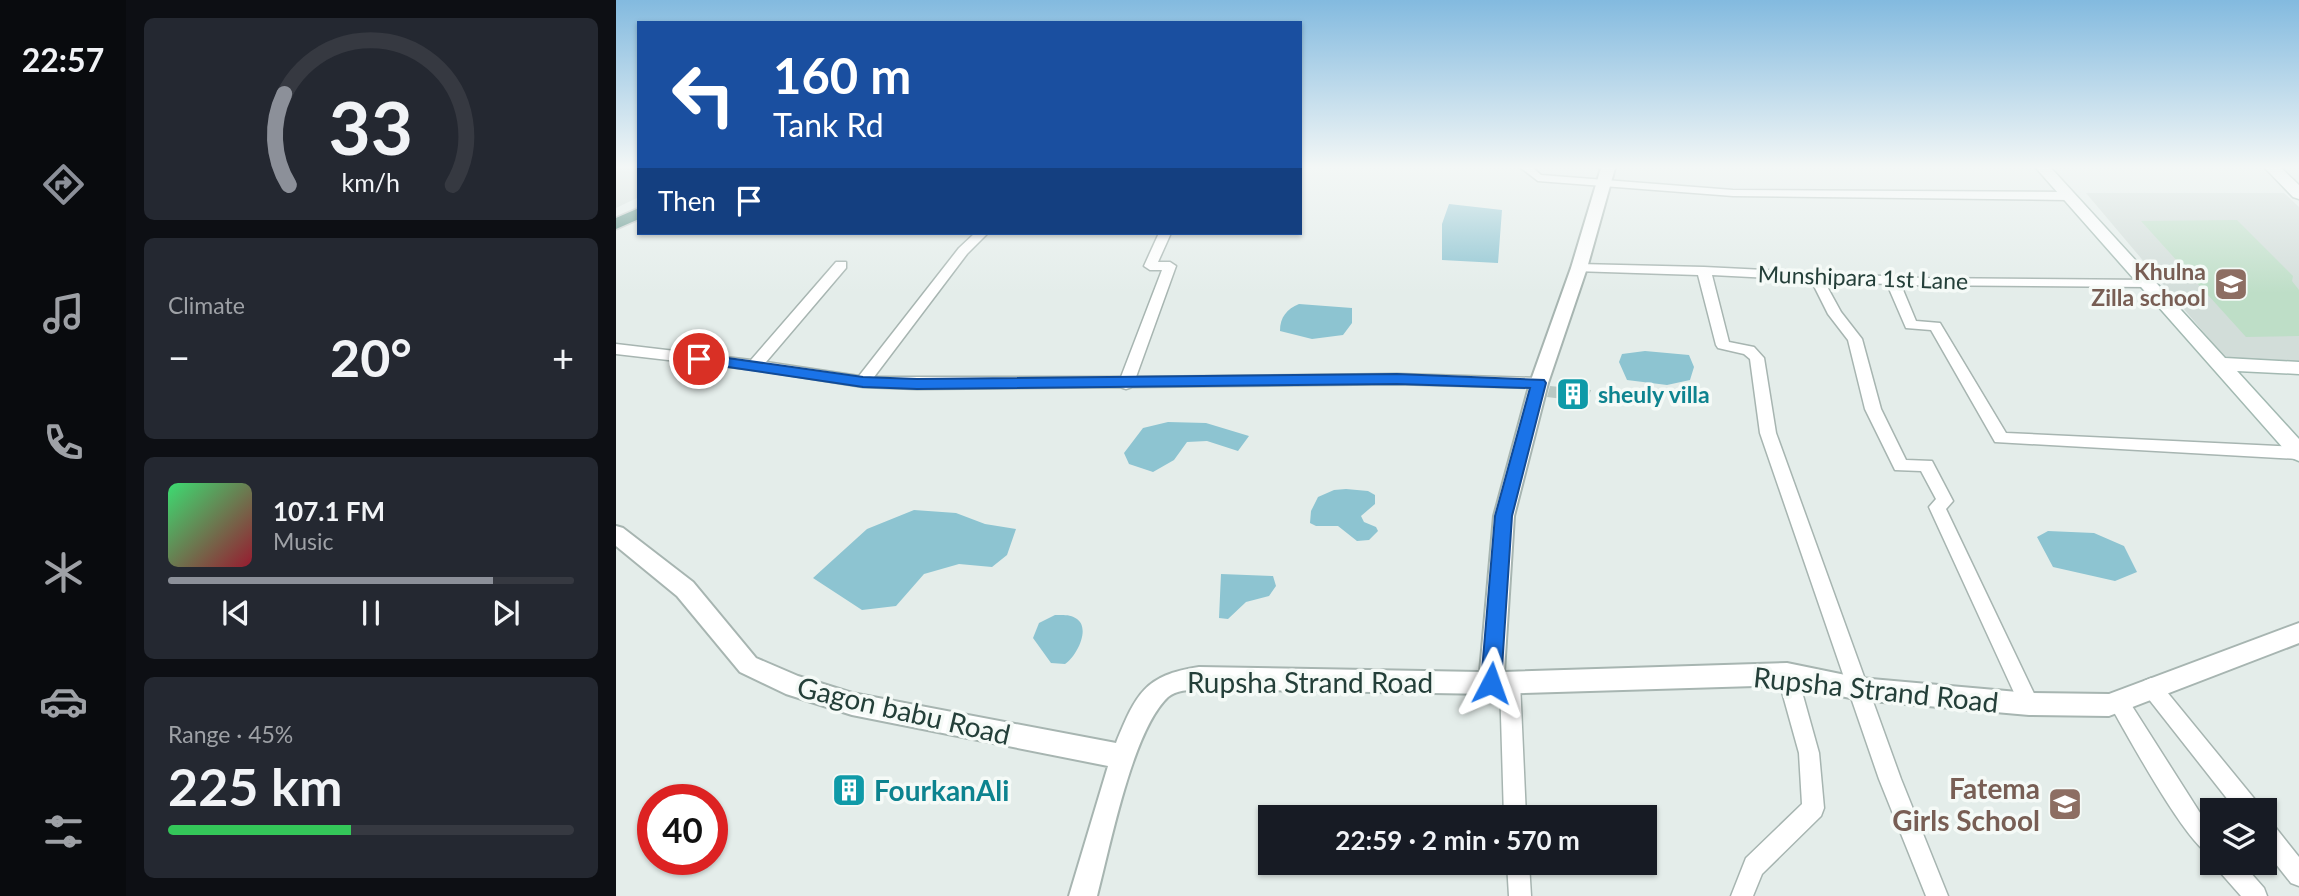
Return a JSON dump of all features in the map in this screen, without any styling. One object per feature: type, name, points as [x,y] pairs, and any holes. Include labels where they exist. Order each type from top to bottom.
[{"type":"highway","points":[[616,219],[637,211]]},
{"type":"highway","points":[[616,224],[637,211]]},
{"type":"main road","points":[[2082,210],[2299,453]]},
{"type":"main road","points":[[2220,364],[2299,369]]},
{"type":"street","points":[[1514,805],[1501,682],[1504,516],[1539,383],[1580,268],[1597,210]]},
{"type":"street","points":[[863,382],[963,251],[980,235]]},
{"type":"street","points":[[1126,384],[1170,266],[1150,266],[1164,235]]},
{"type":"street","points":[[755,365],[841,265]]},
{"type":"street","name":"Munshipara 1st Lane","points":[[1580,268],[1892,280],[2148,283]]},
{"type":"street","points":[[1704,271],[1723,345],[1749,350],[1757,358],[1768,433],[1890,779],[1937,896]]},
{"type":"street","points":[[1815,276],[1835,314],[1855,339],[1873,409],[1901,466],[1926,465],[1945,500],[1937,507],[2029,704]]},
{"type":"street","points":[[1892,280],[1911,325],[1935,326],[2001,438],[2299,453]]},
{"type":"street","points":[[616,349],[755,365],[863,382],[1126,384],[1198,380],[1397,379],[1539,383]]},
{"type":"street","name":"Gagon babu Road","points":[[616,534],[685,589],[748,665],[794,687],[852,704],[1124,757]]},
{"type":"street","name":"Rupsha Strand Road","points":[[1083,896],[1124,757],[1149,703],[1158,691],[1173,682],[1199,678],[1501,682],[1787,674],[1860,689],[2029,704],[2109,705],[2299,633]]},
{"type":"street","points":[[1742,896],[1754,866],[1813,808],[1809,753],[1787,674]]},
{"type":"street","points":[[2151,687],[2239,798]]},
{"type":"street","points":[[2118,701],[2200,831]]},
{"type":"street","points":[[2277,847],[2299,875]]},
{"type":"street","points":[[1519,875],[1520,896]]},
{"type":"street","points":[[2238,875],[2256,896]]},
{"type":"shaded area","name":"Khulna Zilla school","points":[[2100,210],[2299,210],[2299,363],[2227,360]]},
{"type":"green space","points":[[2237,220],[2293,276],[2292,281],[2299,290],[2299,336],[2246,337],[2141,221]]},
{"type":"water","points":[[1447,210],[1502,210],[1498,263],[1442,260],[1442,224]]},
{"type":"water","points":[[1299,304],[1352,308],[1352,323],[1343,335],[1312,339],[1280,331],[1285,314]]},
{"type":"water","points":[[1645,351],[1689,355],[1694,367],[1690,380],[1667,385],[1627,380],[1619,362],[1622,354]]},
{"type":"water","points":[[1168,422],[1206,423],[1249,436],[1238,451],[1207,441],[1187,442],[1174,460],[1153,472],[1129,464],[1124,453],[1143,428]]},
{"type":"water","points":[[1334,490],[1368,491],[1375,495],[1375,504],[1361,516],[1364,522],[1376,527],[1378,531],[1369,540],[1357,541],[1338,526],[1316,526],[1310,523],[1311,511],[1318,497]]},
{"type":"water","points":[[914,510],[956,513],[985,524],[1016,529],[1007,555],[992,567],[959,564],[924,574],[896,606],[862,610],[813,578],[867,529]]},
{"type":"water","points":[[2048,531],[2094,533],[2124,546],[2137,572],[2115,581],[2053,567],[2037,537]]},
{"type":"water","points":[[1221,574],[1273,576],[1276,586],[1269,596],[1246,602],[1228,619],[1219,618]]},
{"type":"water","points":[[1055,615],[1075,617],[1083,629],[1077,649],[1065,664],[1051,663],[1033,638],[1039,623]]},
{"type":"building","name":"sheuly villa","points":[[1550,386],[1591,390],[1587,402],[1547,397]]},
{"type":"place","name":"Khulna Zilla school","points":[[2231,284]]},
{"type":"place","name":"sheuly villa","points":[[1573,394]]},
{"type":"place","name":"FourkanAli","points":[[849,790]]},
{"type":"place","name":"Fatema Girls School","points":[[2065,804]]},
{"type":"route","points":[[699,359],[863,382],[917,384],[1126,384],[1198,380],[1397,379],[1539,383],[1504,516],[1491,683]]}]
